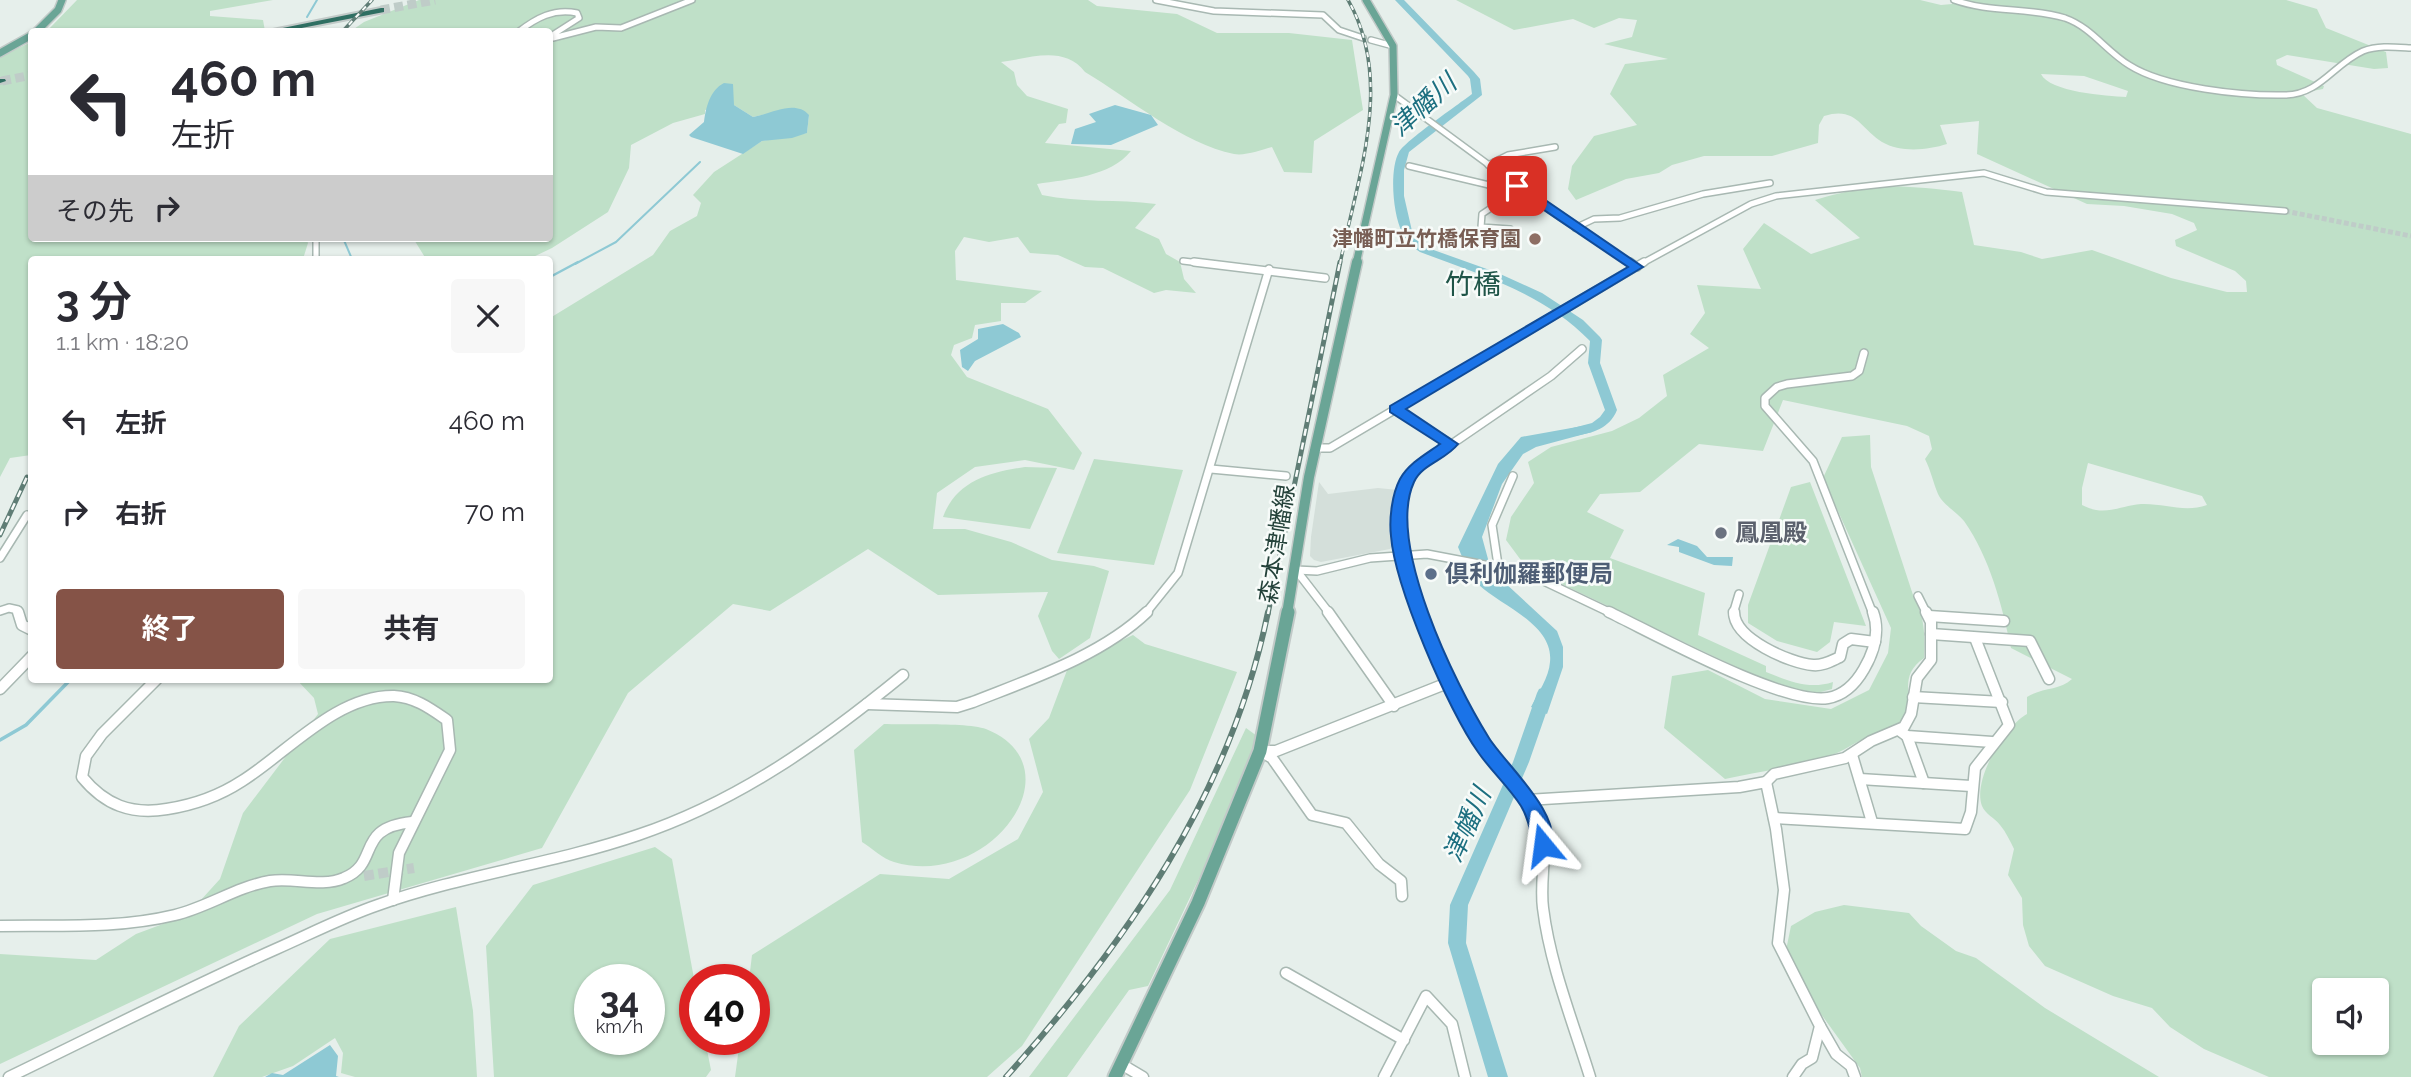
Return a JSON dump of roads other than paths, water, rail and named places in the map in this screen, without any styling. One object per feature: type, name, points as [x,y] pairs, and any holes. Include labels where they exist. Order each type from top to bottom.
[{"type":"highway","points":[[288,28],[381,10]]},
{"type":"main road","points":[[40,28],[58,10],[62,0]]},
{"type":"main road","name":"森本津幡線","points":[[1115,1077],[1198,903],[1259,751],[1296,570],[1309,477],[1394,95],[1393,46],[1366,0]]},
{"type":"main road","points":[[0,53],[28,37]]},
{"type":"street","points":[[553,38],[585,28],[621,28],[692,0]]},
{"type":"street","points":[[1156,0],[1214,11],[1323,15],[1339,30],[1363,38]]},
{"type":"street","points":[[1954,0],[1980,8],[2064,18],[2083,26],[2125,63],[2144,73],[2176,82],[2255,92],[2289,95],[2312,91],[2361,52],[2386,47],[2411,48]]},
{"type":"street","points":[[523,28],[538,17],[559,11],[577,13],[579,18],[554,34],[553,38]]},
{"type":"street","points":[[1371,40],[1393,46]]},
{"type":"street","points":[[1394,95],[1575,228],[1637,267]]},
{"type":"street","points":[[1488,164],[1508,155],[1555,147]]},
{"type":"street","points":[[1409,166],[1489,185],[1495,192],[1494,206],[1482,214],[1481,227],[1510,229]]},
{"type":"street","points":[[1489,185],[1495,170]]},
{"type":"street","points":[[1317,448],[1330,448],[1637,267],[1751,204],[1776,196],[1890,181],[1984,173],[2046,192],[2250,206],[2285,211]]},
{"type":"street","points":[[1575,228],[1594,219],[1620,218],[1703,194],[1770,183]]},
{"type":"street","points":[[1183,261],[1269,269],[1325,278]]},
{"type":"street","points":[[867,704],[938,707],[973,702],[1096,650],[1125,633],[1157,604],[1178,573],[1269,269]]},
{"type":"street","points":[[1582,349],[1551,376],[1414,470],[1402,492],[1398,534],[1417,604],[1450,682],[1483,745],[1527,800],[1542,828],[1542,889],[1550,940],[1590,1077]]},
{"type":"street","points":[[1296,570],[1317,571],[1402,554],[1444,554],[1498,565],[1527,573],[1772,689],[1822,700],[1844,692],[1859,682],[1875,642],[1875,618],[1819,473],[1807,452],[1765,406],[1765,398],[1777,387],[1852,376],[1858,371],[1864,354]]},
{"type":"street","points":[[1395,409],[1451,444]]},
{"type":"street","points":[[1211,469],[1286,476]]},
{"type":"street","points":[[1498,565],[1492,526],[1513,476]]},
{"type":"street","points":[[0,558],[27,515]]},
{"type":"street","points":[[1296,570],[1394,706]]},
{"type":"street","points":[[1739,594],[1734,615],[1742,633],[1751,640],[1805,663],[1822,664],[1840,657],[1843,644],[1851,639],[1875,642]]},
{"type":"street","points":[[1918,596],[1929,616],[1931,660],[1916,676],[1911,714],[1903,734],[1924,783]]},
{"type":"street","points":[[0,611],[9,608],[18,610],[22,625],[28,628]]},
{"type":"street","points":[[1929,616],[2004,621]]},
{"type":"street","points":[[1931,634],[2030,640],[2049,679]]},
{"type":"street","points":[[1774,818],[1965,829],[1974,804],[1971,786],[1979,760],[2009,725],[1975,638]]},
{"type":"street","points":[[0,689],[28,660]]},
{"type":"street","points":[[9,1077],[227,970],[393,900],[568,855],[642,832],[714,805],[778,769],[903,675]]},
{"type":"street","points":[[1259,751],[1276,751],[1450,682]]},
{"type":"street","points":[[153,683],[102,733],[86,756],[82,777],[93,792],[124,810],[144,812],[196,803],[245,779],[329,717],[373,700],[406,698],[434,707],[447,720],[451,734],[445,759],[399,853],[393,900]]},
{"type":"street","points":[[1913,696],[2002,702]]},
{"type":"street","points":[[1527,800],[1739,787],[1766,782],[1773,774],[1852,755],[1870,741],[1903,734],[1992,742]]},
{"type":"street","points":[[1259,751],[1272,758],[1312,815],[1346,823],[1379,864],[1401,881],[1402,896]]},
{"type":"street","points":[[1852,755],[1872,822]]},
{"type":"street","points":[[1860,779],[1971,786]]},
{"type":"street","points":[[1766,782],[1774,818],[1784,917],[1777,929],[1778,943],[1836,1054],[1851,1066],[1855,1077]]},
{"type":"street","points":[[0,926],[137,922],[195,909],[271,881],[345,879],[359,868],[371,839],[380,830],[391,823],[412,822]]},
{"type":"street","points":[[1286,973],[1404,1040]]},
{"type":"street","points":[[1384,1077],[1426,996],[1439,1005],[1451,1019],[1458,1037],[1465,1077]]},
{"type":"street","points":[[1793,1077],[1812,1058],[1820,1026]]},
{"type":"street","points":[[1121,1064],[1143,1077]]},
{"type":"water","points":[[724,83],[733,84],[734,105],[753,117],[782,109],[803,110],[809,115],[807,133],[792,138],[762,141],[743,154],[691,137],[689,135],[704,122],[712,94]]},
{"type":"water","points":[[1115,105],[1151,115],[1158,125],[1111,145],[1071,144],[1075,129],[1096,122],[1089,114]]},
{"type":"water","points":[[1003,324],[1021,337],[975,361],[968,371],[962,367],[960,350],[978,339],[978,329]]},
{"type":"water","points":[[1588,425],[1592,432],[1536,447],[1523,454],[1502,484],[1482,537],[1491,570],[1557,631],[1563,647],[1563,667],[1547,714],[1531,707],[1549,668],[1549,649],[1544,637],[1524,617],[1479,585],[1469,572],[1458,547],[1498,464],[1521,437]]},
{"type":"water","points":[[1678,539],[1697,546],[1707,557],[1733,557],[1732,566],[1714,565],[1679,552],[1679,547],[1667,545]]},
{"type":"water","points":[[330,1045],[338,1056],[336,1076],[339,1077],[265,1077],[272,1073],[283,1075]]},
{"type":"waterway","points":[[307,17],[317,0]]},
{"type":"waterway","name":"津幡川","points":[[1399,0],[1471,74],[1475,79],[1477,95],[1404,151],[1399,170],[1399,196],[1406,231],[1424,250],[1516,284],[1559,307],[1596,340],[1594,363],[1611,410],[1601,424],[1574,432]]},
{"type":"waterway","points":[[575,264],[616,242],[700,162]]},
{"type":"waterway","points":[[345,242],[351,256]]},
{"type":"waterway","points":[[553,275],[578,262]]},
{"type":"waterway","points":[[0,740],[26,725],[67,683]]},
{"type":"waterway","name":"津幡川","points":[[1498,1077],[1457,943],[1459,905],[1521,762],[1545,693]]},
{"type":"tunnel","points":[[381,10],[435,0]]},
{"type":"tunnel","points":[[2,81],[28,76]]},
{"type":"tunnel","points":[[2285,211],[2411,236]]},
{"type":"tunnel","points":[[364,876],[414,868]]},
{"type":"railway","points":[[346,28],[372,0]]},
{"type":"railway","points":[[1340,264],[1362,164],[1371,97],[1369,64],[1362,31],[1348,0]]},
{"type":"railway","points":[[1268,614],[1340,262]]},
{"type":"railway","points":[[0,535],[27,477]]},
{"type":"railway","points":[[1006,1077],[1093,973],[1168,862],[1201,803],[1228,742],[1251,678],[1268,612]]},
{"type":"place","name":"津幡町立竹橋保育園","points":[[1535,239]]},
{"type":"place","name":"鳳凰殿","points":[[1721,533]]},
{"type":"place","name":"倶利伽羅郵便局","points":[[1431,574]]},
{"type":"district","name":"竹橋","points":[[1473,284]]}]
